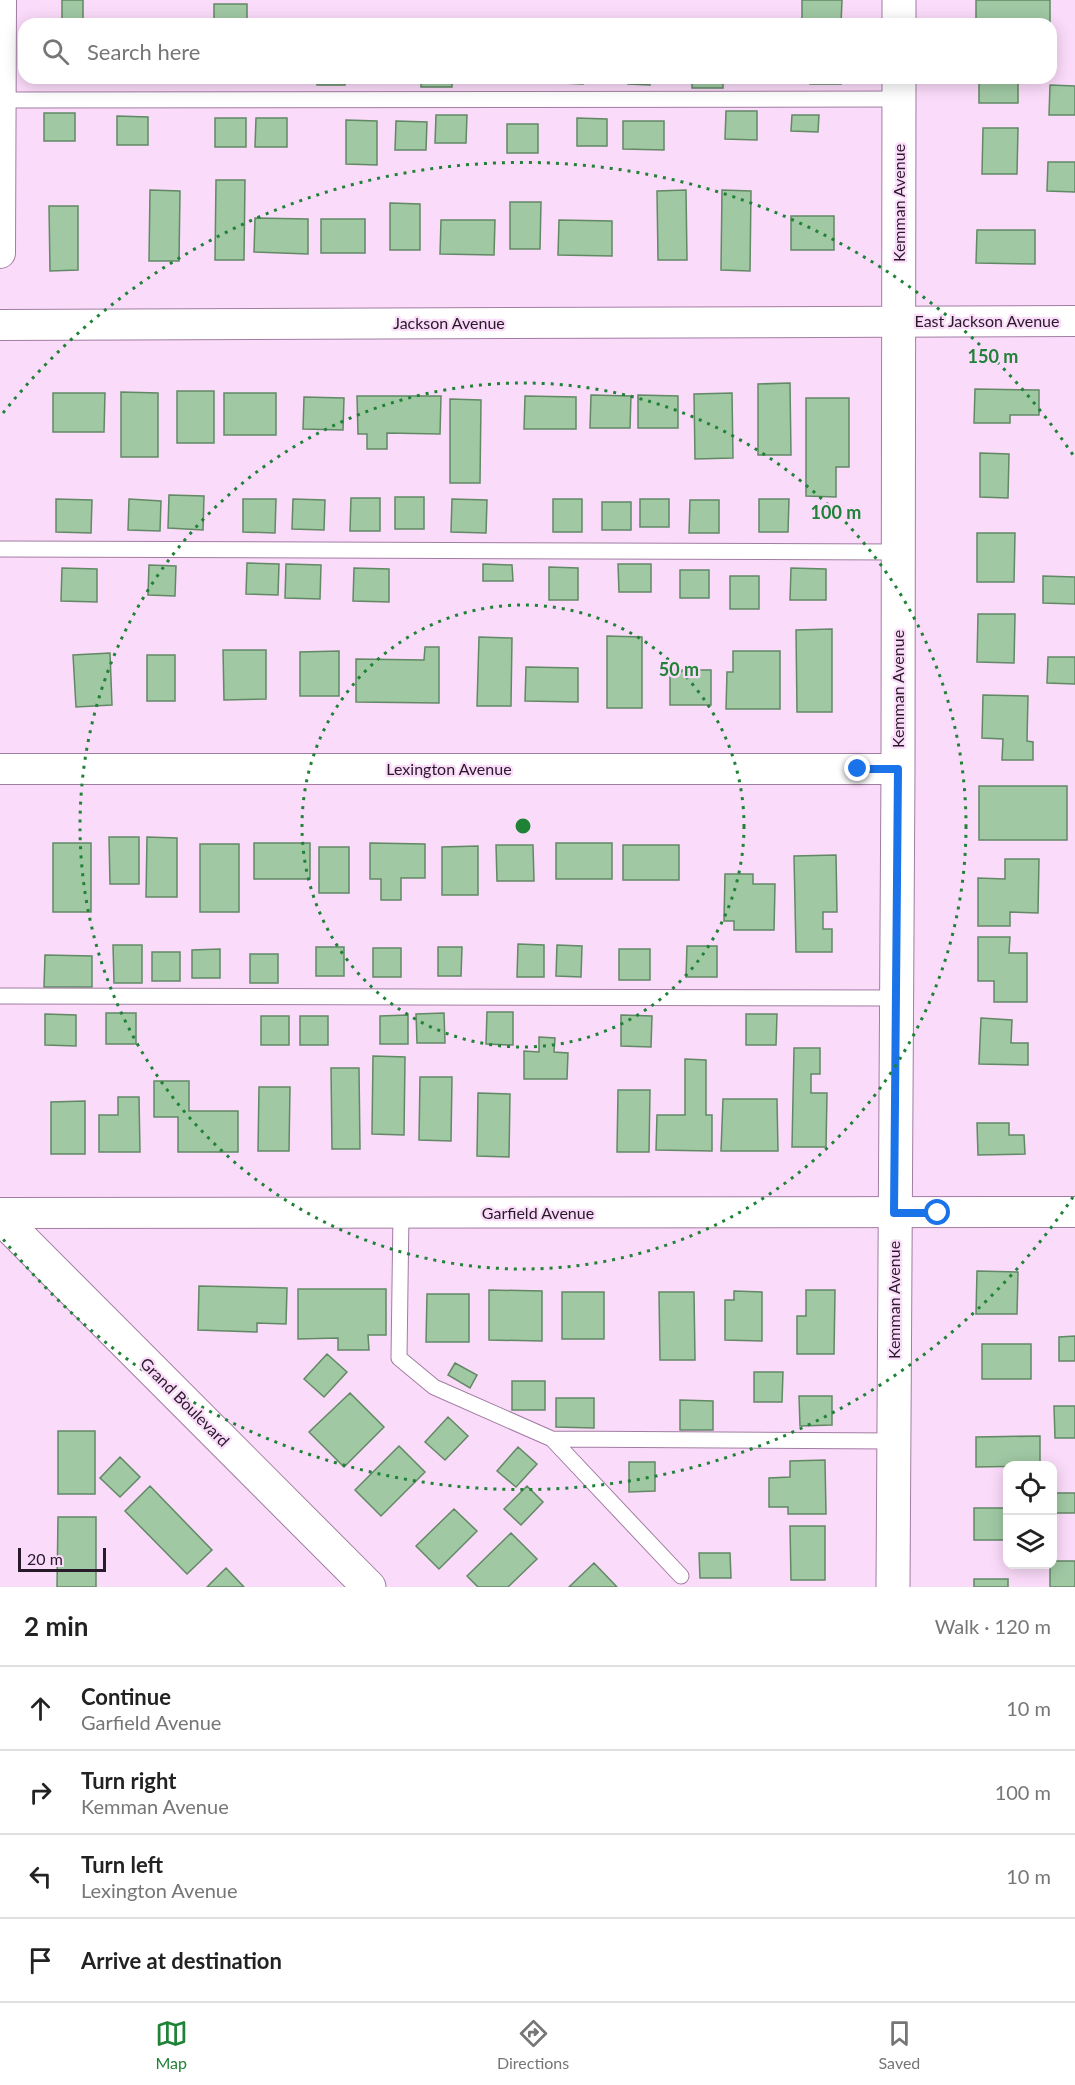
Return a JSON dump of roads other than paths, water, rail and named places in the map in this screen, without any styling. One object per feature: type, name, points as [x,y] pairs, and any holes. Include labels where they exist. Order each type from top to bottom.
[{"type":"street","points":[[0,253],[1,0]]},
{"type":"street","points":[[899,0],[899,18]]},
{"type":"street","name":"Kemman Avenue","points":[[893,1587],[899,88]]},
{"type":"street","name":"East Jackson Avenue","points":[[898,321],[1075,321]]},
{"type":"street","name":"Jackson Avenue","points":[[0,325],[898,321]]},
{"type":"street","name":"Lexington Avenue","points":[[0,769],[898,769]]},
{"type":"street","name":"Garfield Avenue","points":[[0,1215],[1075,1212]]},
{"type":"street","name":"Grand Boulevard","points":[[0,1215],[369,1587]]},
{"type":"lane","points":[[0,100],[899,88]]},
{"type":"lane","points":[[0,549],[898,552]]},
{"type":"lane","points":[[0,996],[896,998]]},
{"type":"lane","points":[[401,1213],[399,1358],[434,1387],[552,1440],[681,1576]]},
{"type":"lane","points":[[552,1440],[893,1441]]}]
